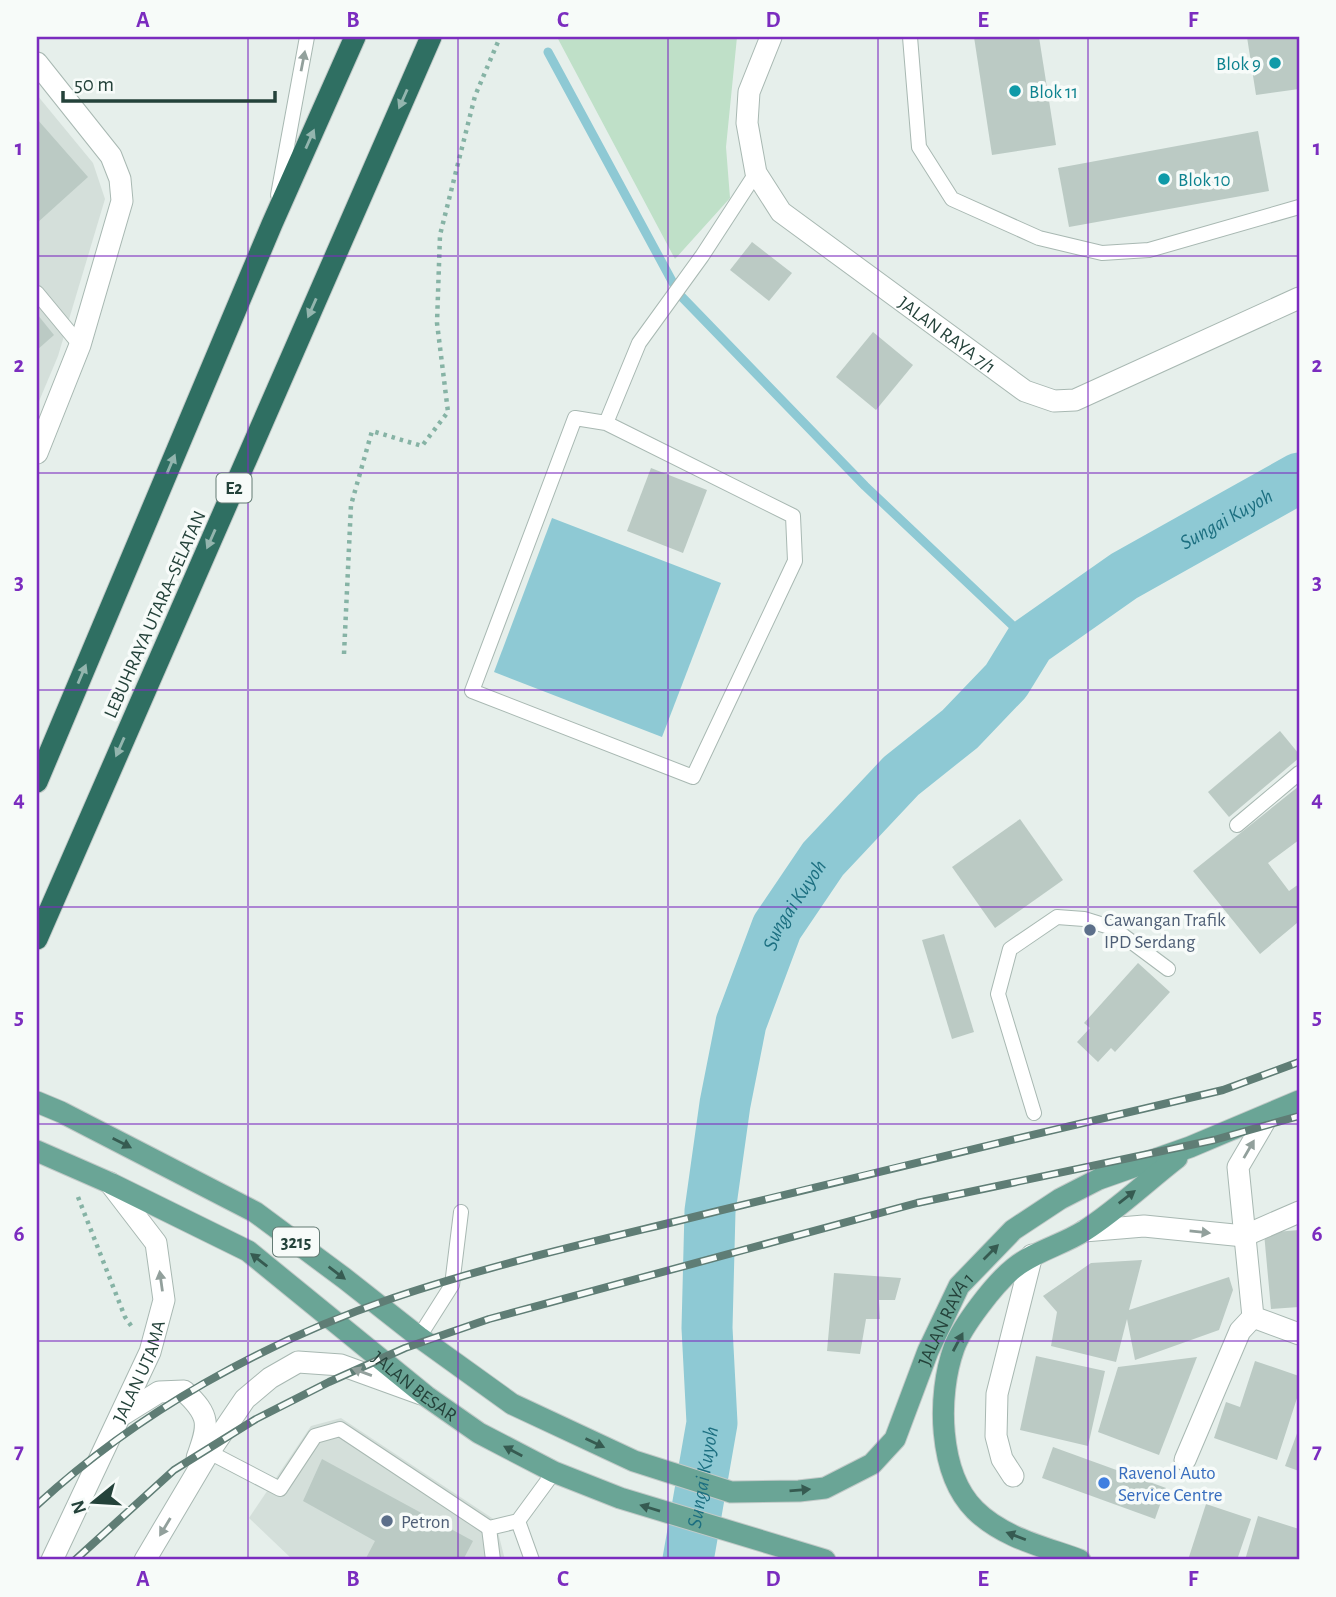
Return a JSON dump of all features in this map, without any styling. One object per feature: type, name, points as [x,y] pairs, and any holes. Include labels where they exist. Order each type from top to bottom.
[{"type":"highway","points":[[37,782],[272,224],[355,37]]},
{"type":"highway","name":"LEBUHRAYA UTARA–SELATAN","points":[[37,939],[430,37]]},
{"type":"main road","name":"JALAN RAYA 1","points":[[731,1492],[825,1488],[872,1464],[895,1440],[928,1351],[959,1286],[1013,1230],[1060,1199],[1089,1184],[1190,1147],[1299,1101]]},
{"type":"main road","name":"JALAN BESAR","points":[[37,1102],[255,1212],[512,1404],[634,1461],[731,1492]]},
{"type":"main road","name":"JALAN RAYA 1","points":[[1080,1560],[999,1530],[974,1509],[959,1487],[943,1419],[946,1381],[954,1346],[986,1296],[1013,1269],[1032,1255],[1084,1231],[1190,1147]]},
{"type":"main road","name":"JALAN BESAR","points":[[39,1152],[110,1183],[248,1251],[426,1396],[479,1433],[554,1472],[620,1498],[825,1560]]},
{"type":"street","name":"JALAN RAYA 7/1","points":[[771,37],[748,92],[747,124],[756,173],[781,212],[1025,391],[1054,401],[1075,400],[1299,298]]},
{"type":"street","points":[[37,63],[111,156],[120,179],[122,201],[80,345],[37,453]]},
{"type":"street","points":[[1185,1460],[1240,1331],[1253,1317],[1238,1167],[1269,1114]]},
{"type":"street","name":"JALAN UTAMA","points":[[52,1560],[150,1352],[164,1300],[156,1243],[110,1183]]},
{"type":"street","points":[[1084,1231],[1144,1226],[1244,1237],[1299,1212]]},
{"type":"street","points":[[1013,1476],[1002,1459],[996,1436],[997,1394],[1032,1255]]},
{"type":"street","points":[[1253,1317],[1299,1334]]},
{"type":"street","points":[[145,1560],[209,1452],[245,1399],[270,1378],[298,1362],[341,1364],[426,1396]]},
{"type":"street","points":[[122,1415],[159,1392],[184,1391],[200,1406],[207,1430],[186,1491]]},
{"type":"lane","points":[[272,224],[307,37]]},
{"type":"lane","points":[[910,37],[919,147],[952,199],[1039,239],[1102,253],[1149,250],[1299,207]]},
{"type":"lane","points":[[606,423],[639,343],[702,256],[756,173]]},
{"type":"lane","points":[[37,293],[80,345]]},
{"type":"lane","points":[[575,418],[606,423],[793,516],[795,561],[693,777],[472,691],[575,418]]},
{"type":"lane","points":[[1237,825],[1299,774]]},
{"type":"lane","points":[[1034,1113],[998,994],[1010,949],[1057,917],[1084,919],[1113,928],[1168,970]]},
{"type":"lane","points":[[419,1337],[452,1285],[461,1212]]},
{"type":"lane","points":[[209,1452],[279,1489],[315,1436],[340,1429],[489,1528],[518,1521],[554,1472]]},
{"type":"lane","points":[[518,1521],[532,1560]]},
{"type":"lane","points":[[489,1528],[493,1560]]},
{"type":"path","points":[[344,654],[351,505],[372,431],[422,446],[448,412],[437,323],[440,236],[475,96],[500,37]]},
{"type":"path","points":[[70,1165],[80,1205],[125,1317],[150,1352]]},
{"type":"shaded area","points":[[37,95],[93,163],[105,199],[58,356],[37,406]]},
{"type":"shaded area","points":[[341,1418],[495,1520],[505,1560],[293,1560],[249,1518],[311,1426]]},
{"type":"green space","points":[[557,37],[737,37],[726,147],[730,198],[675,259]]},
{"type":"water","points":[[552,518],[721,583],[662,737],[494,672]]},
{"type":"building","name":"Blok 11","points":[[974,37],[1039,37],[1056,145],[992,155]]},
{"type":"building","name":"Blok 9","points":[[1247,37],[1299,37],[1299,89],[1256,95]]},
{"type":"building","points":[[37,119],[88,177],[37,223]]},
{"type":"building","name":"Blok 10","points":[[1258,131],[1269,191],[1069,227],[1058,168]]},
{"type":"building","points":[[752,242],[792,273],[769,301],[730,270]]},
{"type":"building","points":[[37,314],[54,335],[37,350]]},
{"type":"building","points":[[873,332],[913,365],[876,410],[836,377]]},
{"type":"building","points":[[651,468],[707,490],[683,553],[627,531]]},
{"type":"building","points":[[1280,731],[1299,754],[1299,758],[1229,817],[1208,792]]},
{"type":"building","points":[[1299,786],[1299,840],[1268,863],[1289,891],[1299,884],[1299,926],[1297,923],[1260,954],[1193,871]]},
{"type":"building","points":[[1020,819],[1063,880],[995,928],[952,867]]},
{"type":"building","points":[[944,934],[974,1032],[952,1039],[922,940]]},
{"type":"building","points":[[1138,963],[1170,992],[1115,1052],[1111,1048],[1098,1062],[1077,1042],[1090,1028],[1084,1023]]},
{"type":"building","points":[[1299,1230],[1299,1307],[1271,1309],[1264,1233]]},
{"type":"building","points":[[1142,1260],[1129,1310],[1229,1277],[1233,1290],[1219,1330],[1135,1360],[1127,1319],[1116,1362],[1051,1346],[1057,1312],[1043,1296],[1091,1263]]},
{"type":"building","points":[[834,1273],[901,1278],[895,1300],[879,1300],[880,1319],[866,1319],[860,1354],[827,1351]]},
{"type":"building","points":[[1036,1356],[1105,1371],[1088,1446],[1020,1430]]},
{"type":"building","points":[[1197,1357],[1159,1455],[1098,1432],[1118,1367]]},
{"type":"building","points":[[1255,1361],[1299,1376],[1299,1392],[1277,1460],[1214,1438],[1226,1402],[1240,1407]]},
{"type":"building","points":[[1299,1428],[1299,1471],[1285,1466]]},
{"type":"building","name":"Ravenol Auto Service Centre","points":[[1053,1447],[1166,1488],[1155,1519],[1042,1478]]},
{"type":"building","name":"Petron","points":[[322,1459],[473,1541],[463,1560],[365,1560],[375,1541],[303,1501]]},
{"type":"building","points":[[1206,1504],[1251,1519],[1237,1560],[1188,1560]]},
{"type":"building","points":[[1258,1516],[1299,1529],[1299,1560],[1245,1560]]},
{"type":"waterway","points":[[548,52],[679,294],[865,486],[1030,642]]},
{"type":"waterway","name":"Sungai Kuyoh","points":[[688,1560],[712,1423],[707,1328],[710,1211],[725,1104],[741,1023],[777,927],[823,859],[901,776],[960,729],[1006,681],[1030,642],[1124,576],[1299,478]]},
{"type":"railway","points":[[37,1505],[117,1440],[204,1383],[297,1336],[393,1298],[475,1272],[559,1250],[1223,1090],[1299,1062]]},
{"type":"railway","points":[[75,1560],[174,1470],[256,1419],[405,1348],[489,1319],[917,1203],[1214,1140],[1299,1116]]},
{"type":"place","name":"Blok 9","points":[[1275,63]]},
{"type":"place","name":"Blok 11","points":[[1015,91]]},
{"type":"place","name":"Blok 10","points":[[1164,179]]},
{"type":"place","name":"Cawangan Trafik IPD Serdang","points":[[1090,930]]},
{"type":"place","name":"Ravenol Auto Service Centre","points":[[1104,1483]]},
{"type":"place","name":"Petron","points":[[387,1521]]}]
